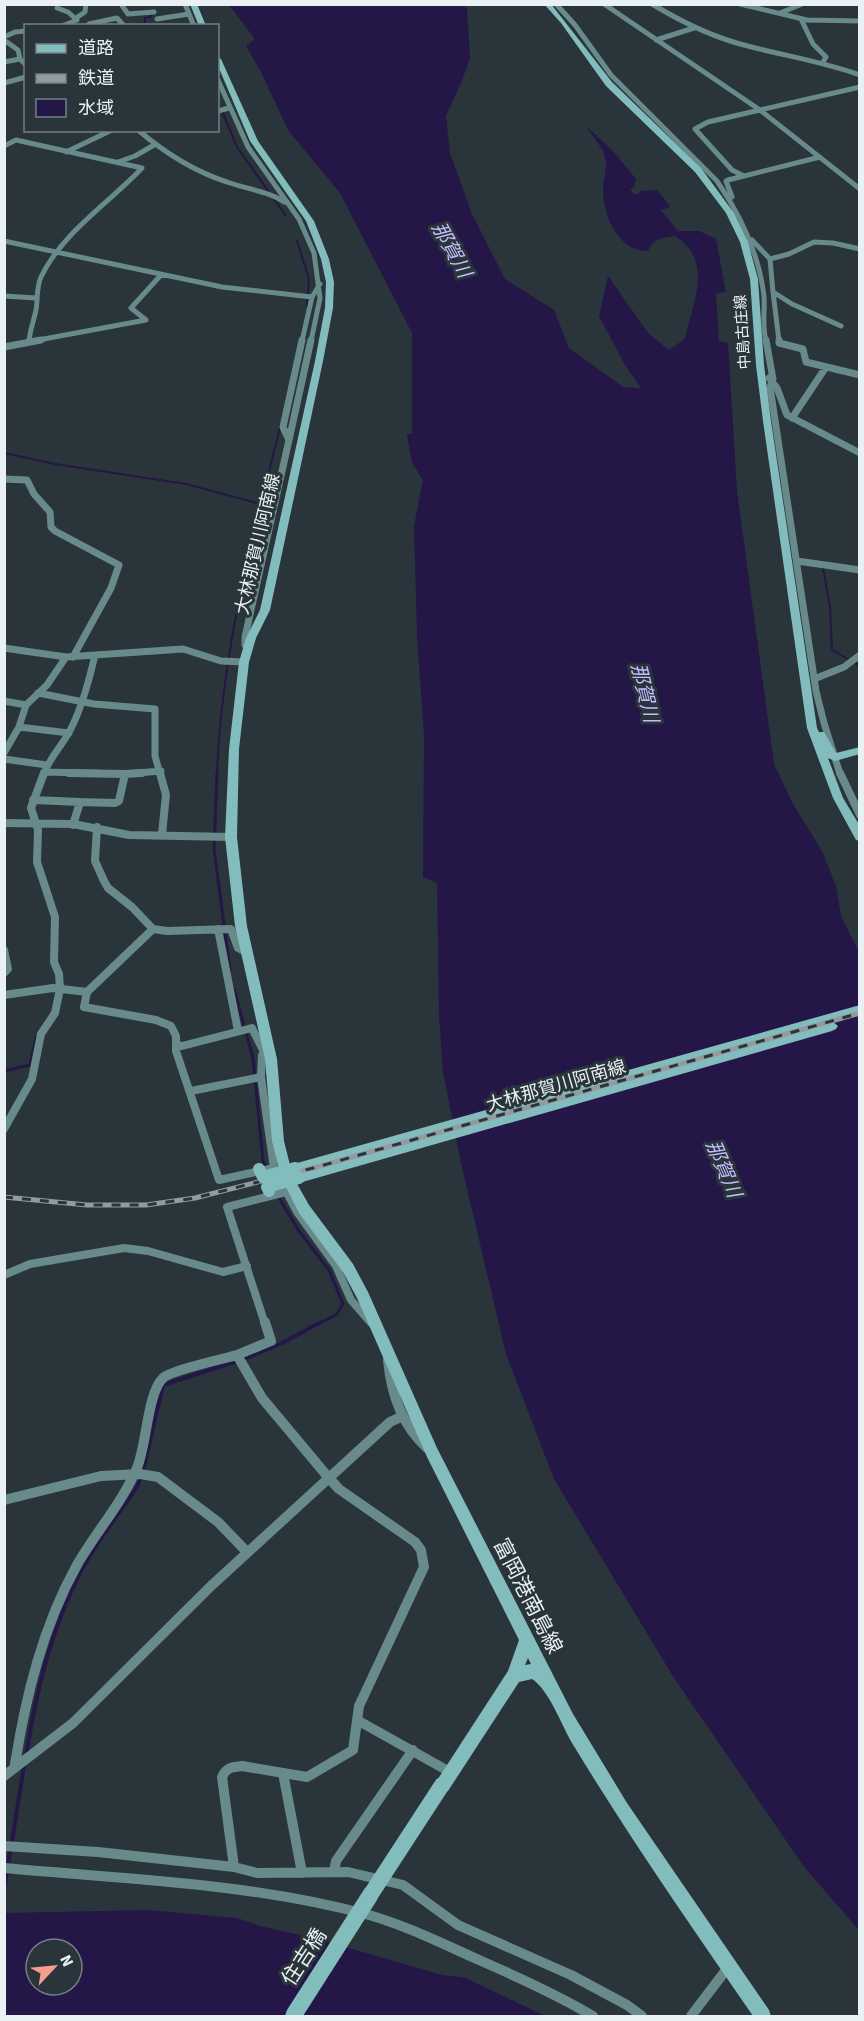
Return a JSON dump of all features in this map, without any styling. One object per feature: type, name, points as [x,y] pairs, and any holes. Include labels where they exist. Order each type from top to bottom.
[{"type":"main road","points":[[193,4],[202,24]]},
{"type":"main road","name":"中島古庄線","points":[[546,4],[563,22],[596,68],[698,170],[714,190],[744,242],[754,279],[760,330],[760,365],[812,728]]},
{"type":"main road","name":"大林那賀川阿南線","points":[[219,61],[254,141],[310,221],[325,259],[330,282],[329,308],[319,361],[264,610],[248,649],[240,662],[234,749],[231,837],[236,896],[266,1050],[278,1142],[294,1179]]},
{"type":"main road","points":[[812,728],[820,735],[830,754],[835,757],[860,750]]},
{"type":"main road","points":[[812,728],[838,798],[860,837]]},
{"type":"main road","name":"大林那賀川阿南線","points":[[263,1170],[263,1177],[294,1179],[331,1163],[860,1010]]},
{"type":"main road","name":"大林那賀川阿南線","points":[[331,1163],[860,1018]]},
{"type":"main road","name":"富岡港南島線","points":[[294,1179],[304,1209],[348,1268],[432,1452],[567,1720],[621,1809],[763,2016]]},
{"type":"main road","name":"住吉橋","points":[[293,2016],[514,1675],[527,1638]]},
{"type":"main road","points":[[514,1675],[532,1671],[546,1679]]},
{"type":"street","points":[[67,24],[85,12],[87,4]]},
{"type":"street","points":[[121,4],[128,14],[154,12]]},
{"type":"street","points":[[152,4],[158,24]]},
{"type":"street","points":[[185,4],[193,24]]},
{"type":"street","points":[[556,4],[575,25],[611,75],[698,159],[732,201],[752,240],[759,267],[765,317],[760,330],[766,340],[768,369],[772,379],[770,387],[814,679],[824,729],[860,816]]},
{"type":"street","points":[[604,4],[760,110],[860,189]]},
{"type":"street","points":[[652,4],[694,28],[748,46],[823,62],[860,75]]},
{"type":"street","points":[[740,4],[801,19],[860,21]]},
{"type":"street","points":[[780,14],[799,5]]},
{"type":"street","points":[[57,6],[88,24]]},
{"type":"street","points":[[57,6],[65,24]]},
{"type":"street","points":[[157,19],[189,14]]},
{"type":"street","points":[[94,24],[117,18],[122,24]]},
{"type":"street","points":[[801,19],[813,44],[826,57],[823,62]]},
{"type":"street","points":[[656,40],[694,28]]},
{"type":"street","points":[[24,31],[15,32],[4,38],[18,50],[24,63]]},
{"type":"street","points":[[4,62],[20,58]]},
{"type":"street","points":[[4,83],[24,78]]},
{"type":"street","points":[[219,83],[227,109],[248,147],[299,219],[314,253],[315,270],[319,282],[312,297],[283,428],[290,440]]},
{"type":"street","points":[[744,176],[732,170],[696,129],[708,122],[860,87]]},
{"type":"street","points":[[631,105],[658,120]]},
{"type":"street","points":[[219,106],[227,109]]},
{"type":"street","points":[[219,111],[227,109]]},
{"type":"street","points":[[66,152],[108,132]]},
{"type":"street","points":[[140,132],[168,156],[202,174],[274,195],[287,203]]},
{"type":"street","points":[[4,146],[16,140],[142,168],[116,195],[75,229],[42,275],[36,298],[36,311],[30,325],[29,342]]},
{"type":"street","points":[[118,162],[135,156],[154,145]]},
{"type":"street","points":[[732,201],[732,194],[726,181],[820,157]]},
{"type":"street","points":[[850,182],[860,179]]},
{"type":"street","points":[[737,227],[770,259],[779,343],[803,349],[806,362],[860,375]]},
{"type":"street","points":[[4,241],[256,293],[312,297]]},
{"type":"street","points":[[770,259],[789,254],[814,242],[833,243],[860,249]]},
{"type":"street","points":[[248,649],[245,645],[245,637],[314,335],[319,282],[322,262],[325,259]]},
{"type":"street","points":[[4,347],[146,320],[131,308],[161,274]]},
{"type":"street","points":[[773,291],[792,304],[841,326]]},
{"type":"street","points":[[4,296],[36,298]]},
{"type":"street","points":[[760,365],[777,388],[787,415],[860,453]]},
{"type":"street","points":[[792,418],[826,367]]},
{"type":"street","points":[[4,479],[27,480],[34,494],[51,512],[51,526],[55,531],[119,565],[111,588],[69,657],[47,685],[26,705],[20,717],[19,727],[4,753]]},
{"type":"street","points":[[798,561],[860,570]]},
{"type":"street","points":[[4,648],[69,657],[183,649],[225,662],[240,662]]},
{"type":"street","points":[[4,1129],[32,1079],[41,1035],[55,1013],[60,989],[59,974],[54,962],[55,917],[37,862],[38,830],[31,808],[46,769],[69,733],[95,655]]},
{"type":"street","points":[[814,679],[852,662],[860,655]]},
{"type":"street","points":[[38,693],[81,701],[155,709],[155,756],[166,795],[162,834]]},
{"type":"street","points":[[4,701],[26,705]]},
{"type":"street","points":[[19,727],[69,733]]},
{"type":"street","points":[[4,759],[46,769],[125,774],[161,771]]},
{"type":"street","points":[[33,800],[115,804],[119,801],[125,774]]},
{"type":"street","points":[[73,825],[80,802]]},
{"type":"street","points":[[4,823],[34,822],[97,827],[114,833],[231,837]]},
{"type":"street","points":[[97,827],[95,861],[104,881],[108,888],[132,907],[153,929],[167,931],[231,929],[238,948],[246,952]]},
{"type":"street","points":[[153,929],[87,992],[84,1007],[87,1010],[165,1023],[171,1026],[176,1036],[176,1051],[219,1180],[263,1170],[294,1179]]},
{"type":"street","points":[[218,929],[243,1030]]},
{"type":"street","points":[[4,950],[8,969],[4,973]]},
{"type":"street","points":[[4,995],[60,989],[87,992]]},
{"type":"street","points":[[177,1045],[182,1046],[252,1028],[266,1050],[255,1077],[263,1170]]},
{"type":"street","points":[[191,1091],[255,1077]]},
{"type":"street","points":[[22,1760],[27,1698],[55,1613],[86,1548],[141,1474],[159,1380],[166,1375],[239,1358],[271,1341],[227,1207],[294,1179]]},
{"type":"street","points":[[4,1275],[30,1264],[124,1248],[148,1251],[224,1272],[247,1266]]},
{"type":"street","points":[[387,1354],[391,1379],[403,1416],[423,1444],[432,1452]]},
{"type":"street","points":[[234,1867],[222,1777],[227,1769],[234,1766],[258,1767],[307,1777],[353,1750],[359,1706],[424,1567],[421,1550],[415,1542],[339,1489],[328,1477],[262,1398],[239,1358]]},
{"type":"street","points":[[4,1776],[22,1760],[71,1726],[153,1642],[247,1552],[390,1422],[403,1416]]},
{"type":"street","points":[[4,1500],[99,1477],[141,1474],[158,1477],[218,1522],[247,1552]]},
{"type":"street","points":[[357,1720],[413,1750],[446,1778]]},
{"type":"street","points":[[334,1872],[336,1861],[413,1750]]},
{"type":"street","points":[[283,1773],[302,1873]]},
{"type":"street","points":[[4,1846],[98,1852],[234,1867],[256,1873],[348,1872],[403,1886],[458,1925],[571,1975],[627,2005],[642,2016]]},
{"type":"street","points":[[4,1868],[189,1884],[279,1897],[437,1941],[564,1998],[593,2016]]},
{"type":"street","points":[[691,2016],[729,1966]]},
{"type":"water","name":"那賀川","points":[[462,4],[467,9],[470,57],[446,116],[450,153],[472,214],[505,279],[554,310],[569,348],[623,387],[641,388],[625,365],[599,316],[608,276],[649,334],[669,350],[685,339],[698,283],[694,257],[687,246],[675,236],[655,241],[648,251],[629,246],[615,231],[604,200],[606,165],[604,153],[585,125],[612,150],[636,179],[634,187],[630,189],[634,194],[639,194],[640,191],[657,190],[669,205],[669,208],[661,210],[678,231],[699,231],[716,239],[726,292],[716,293],[719,341],[728,343],[737,491],[774,764],[793,804],[822,851],[836,886],[841,916],[859,952],[859,1930],[805,1868],[674,1678],[554,1479],[506,1354],[461,1163],[443,1072],[439,1016],[437,883],[423,877],[424,735],[417,636],[414,526],[423,480],[412,463],[407,435],[412,433],[412,333],[340,193],[288,130],[246,46],[255,39],[229,5]]},
{"type":"water","points":[[148,1910],[237,1918],[442,1975],[466,1978],[545,2016],[5,2016],[5,1913]]},
{"type":"waterway","points":[[145,24],[145,18],[151,17],[151,13]]},
{"type":"waterway","points":[[222,111],[237,147],[286,216]]},
{"type":"waterway","points":[[297,241],[309,279],[307,306]]},
{"type":"waterway","points":[[261,504],[281,424]]},
{"type":"waterway","points":[[4,453],[55,464],[186,484],[261,504]]},
{"type":"waterway","points":[[217,774],[231,642],[261,504]]},
{"type":"waterway","points":[[823,568],[830,607],[832,650],[860,666]]},
{"type":"waterway","points":[[217,773],[214,849],[230,971]]},
{"type":"waterway","points":[[234,989],[253,1058],[263,1161],[266,1167]]},
{"type":"waterway","points":[[4,1071],[30,1065],[36,1038]]},
{"type":"waterway","points":[[278,1196],[299,1231],[329,1270],[343,1304],[337,1314],[319,1324]]},
{"type":"waterway","points":[[244,1359],[282,1343],[321,1322]]},
{"type":"waterway","points":[[143,1471],[163,1385],[237,1361]]},
{"type":"waterway","points":[[26,1756],[46,1661],[70,1593],[87,1560],[137,1487],[141,1477]]},
{"type":"waterway","points":[[8,1866],[24,1766]]},
{"type":"waterway","points":[[4,1889],[7,1872]]},
{"type":"railway","points":[[4,1197],[87,1205],[146,1205],[195,1198],[317,1167],[860,1013]]}]
